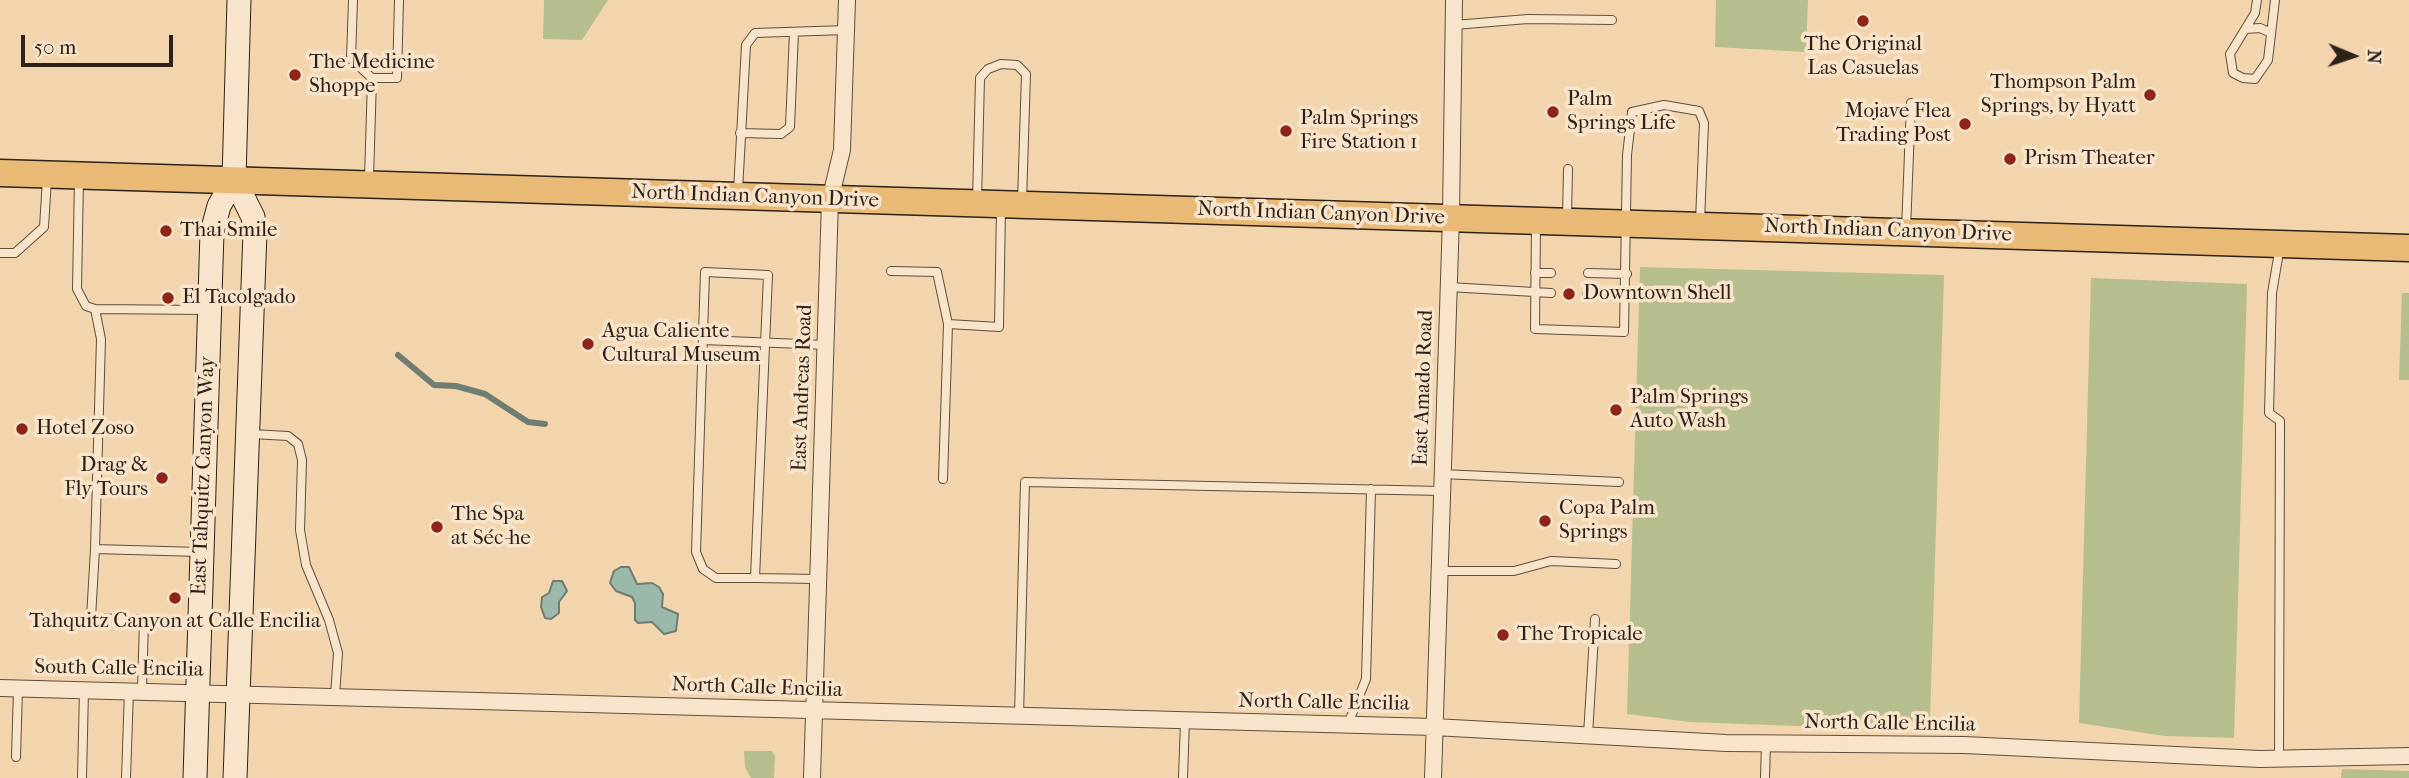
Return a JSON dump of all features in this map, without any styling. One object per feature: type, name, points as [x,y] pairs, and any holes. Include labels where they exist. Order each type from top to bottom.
[{"type":"main road","name":"East Tahquitz Canyon Way","points":[[195,778],[214,218],[234,179],[239,0]]},
{"type":"main road","name":"North Indian Canyon Drive","points":[[0,173],[369,182],[830,200],[2409,248]]},
{"type":"main road","name":"East Tahquitz Canyon Way","points":[[234,179],[253,217],[255,232],[235,778]]},
{"type":"street","name":"East Andreas Road","points":[[812,778],[830,200],[842,150],[848,0]]},
{"type":"street","name":"East Amado Road","points":[[1433,778],[1451,217],[1454,0]]},
{"type":"street","name":"South Calle Encilia","points":[[0,688],[238,693]]},
{"type":"street","name":"North Calle Encilia","points":[[238,693],[1434,727],[1766,743],[1978,746],[2279,758],[2409,756]]},
{"type":"lane","points":[[353,0],[351,59],[372,78],[397,78],[399,0]]},
{"type":"lane","points":[[2257,0],[2255,13],[2230,54],[2233,73],[2243,78],[2255,79],[2263,72],[2268,60],[2269,32],[2275,0]]},
{"type":"lane","points":[[1454,25],[1528,19],[1612,20]]},
{"type":"lane","points":[[2246,29],[2259,28],[2269,32]]},
{"type":"lane","points":[[738,197],[746,45],[755,33],[846,30]]},
{"type":"lane","points":[[740,133],[781,134],[790,127],[794,32]]},
{"type":"lane","points":[[948,324],[999,327],[1000,205],[980,78],[988,69],[1001,64],[1017,65],[1026,74],[1000,205]]},
{"type":"lane","points":[[369,182],[372,78]]},
{"type":"lane","points":[[1906,232],[1911,103]]},
{"type":"lane","points":[[1536,220],[1535,329],[1624,332],[1628,223],[1627,155],[1632,112],[1664,105],[1699,111],[1704,123],[1700,225]]},
{"type":"lane","points":[[1567,221],[1568,169]]},
{"type":"lane","points":[[0,253],[15,253],[44,227],[47,174]]},
{"type":"lane","points":[[80,175],[77,289],[86,306],[95,309],[209,310]]},
{"type":"lane","points":[[2279,758],[2280,421],[2269,413],[2272,293],[2280,244]]},
{"type":"lane","points":[[891,271],[937,272],[948,324],[943,479]]},
{"type":"lane","points":[[755,578],[768,275],[705,272],[696,552],[703,569],[716,578],[818,579]]},
{"type":"lane","points":[[1535,272],[1551,273]]},
{"type":"lane","points":[[1588,273],[1627,274]]},
{"type":"lane","points":[[1449,287],[1551,293]]},
{"type":"lane","points":[[1587,294],[1626,296]]},
{"type":"lane","points":[[95,309],[101,339],[91,618],[144,620],[126,778]]},
{"type":"lane","points":[[704,340],[826,345]]},
{"type":"lane","points":[[248,434],[288,436],[298,444],[302,460],[300,530],[306,565],[329,620],[338,653],[335,696]]},
{"type":"lane","points":[[1443,474],[1619,482]]},
{"type":"lane","points":[[1019,716],[1025,482],[1442,491]]},
{"type":"lane","points":[[1348,725],[1366,678],[1371,489]]},
{"type":"lane","points":[[95,549],[202,552]]},
{"type":"lane","points":[[1439,571],[1514,572],[1551,561],[1616,564]]},
{"type":"lane","points":[[1588,735],[1595,619]]},
{"type":"lane","points":[[16,757],[18,689]]},
{"type":"lane","points":[[82,778],[84,690]]},
{"type":"lane","points":[[1183,778],[1185,720]]},
{"type":"lane","points":[[1765,778],[1766,743]]},
{"type":"green space","points":[[544,0],[608,0],[582,40],[543,39]]},
{"type":"green space","points":[[1716,0],[1808,0],[1806,52],[1715,47]]},
{"type":"green space","points":[[1640,267],[1944,275],[1930,719],[1824,727],[1690,722],[1627,714]]},
{"type":"green space","points":[[2091,278],[2247,284],[2234,738],[2165,736],[2079,723]]},
{"type":"green space","points":[[2402,293],[2409,293],[2409,380],[2399,380]]},
{"type":"green space","points":[[744,751],[772,751],[775,756],[774,778],[751,778],[745,767]]},
{"type":"green space","points":[[2342,769],[2409,771],[2409,778],[2341,778]]},
{"type":"shaded area","points":[[629,567],[637,584],[652,583],[659,587],[663,594],[662,607],[678,614],[676,631],[664,634],[652,622],[638,623],[635,620],[635,603],[632,597],[616,591],[610,583],[614,571]]},
{"type":"shaded area","points":[[553,581],[562,581],[567,591],[559,602],[559,613],[551,619],[545,618],[541,607],[542,597],[549,593]]},
{"type":"waterway","points":[[398,355],[434,385],[456,386],[485,394],[528,422],[545,424]]},
{"type":"place","name":"The Original Las Casuelas","points":[[1863,21]]},
{"type":"place","name":"The Medicine Shoppe","points":[[295,75]]},
{"type":"place","name":"Thompson Palm Springs, by Hyatt","points":[[2150,95]]},
{"type":"place","name":"Palm Springs Life","points":[[1553,112]]},
{"type":"place","name":"Mojave Flea Trading Post","points":[[1965,124]]},
{"type":"place","name":"Palm Springs Fire Station 1","points":[[1286,131]]},
{"type":"place","name":"Prism Theater","points":[[2010,159]]},
{"type":"place","name":"Thai Smile","points":[[166,231]]},
{"type":"place","name":"Downtown Shell","points":[[1569,294]]},
{"type":"place","name":"El Tacolgado","points":[[168,298]]},
{"type":"place","name":"Agua Caliente Cultural Museum","points":[[588,344]]},
{"type":"place","name":"Palm Springs Auto Wash","points":[[1616,410]]},
{"type":"place","name":"Hotel Zoso","points":[[22,429]]},
{"type":"place","name":"Drag & Fly Tours","points":[[162,478]]},
{"type":"place","name":"Copa Palm Springs","points":[[1545,521]]},
{"type":"place","name":"The Spa at Séc-he","points":[[437,527]]},
{"type":"place","name":"Tahquitz Canyon at Calle Encilia","points":[[175,598]]},
{"type":"place","name":"The Tropicale","points":[[1503,635]]}]
